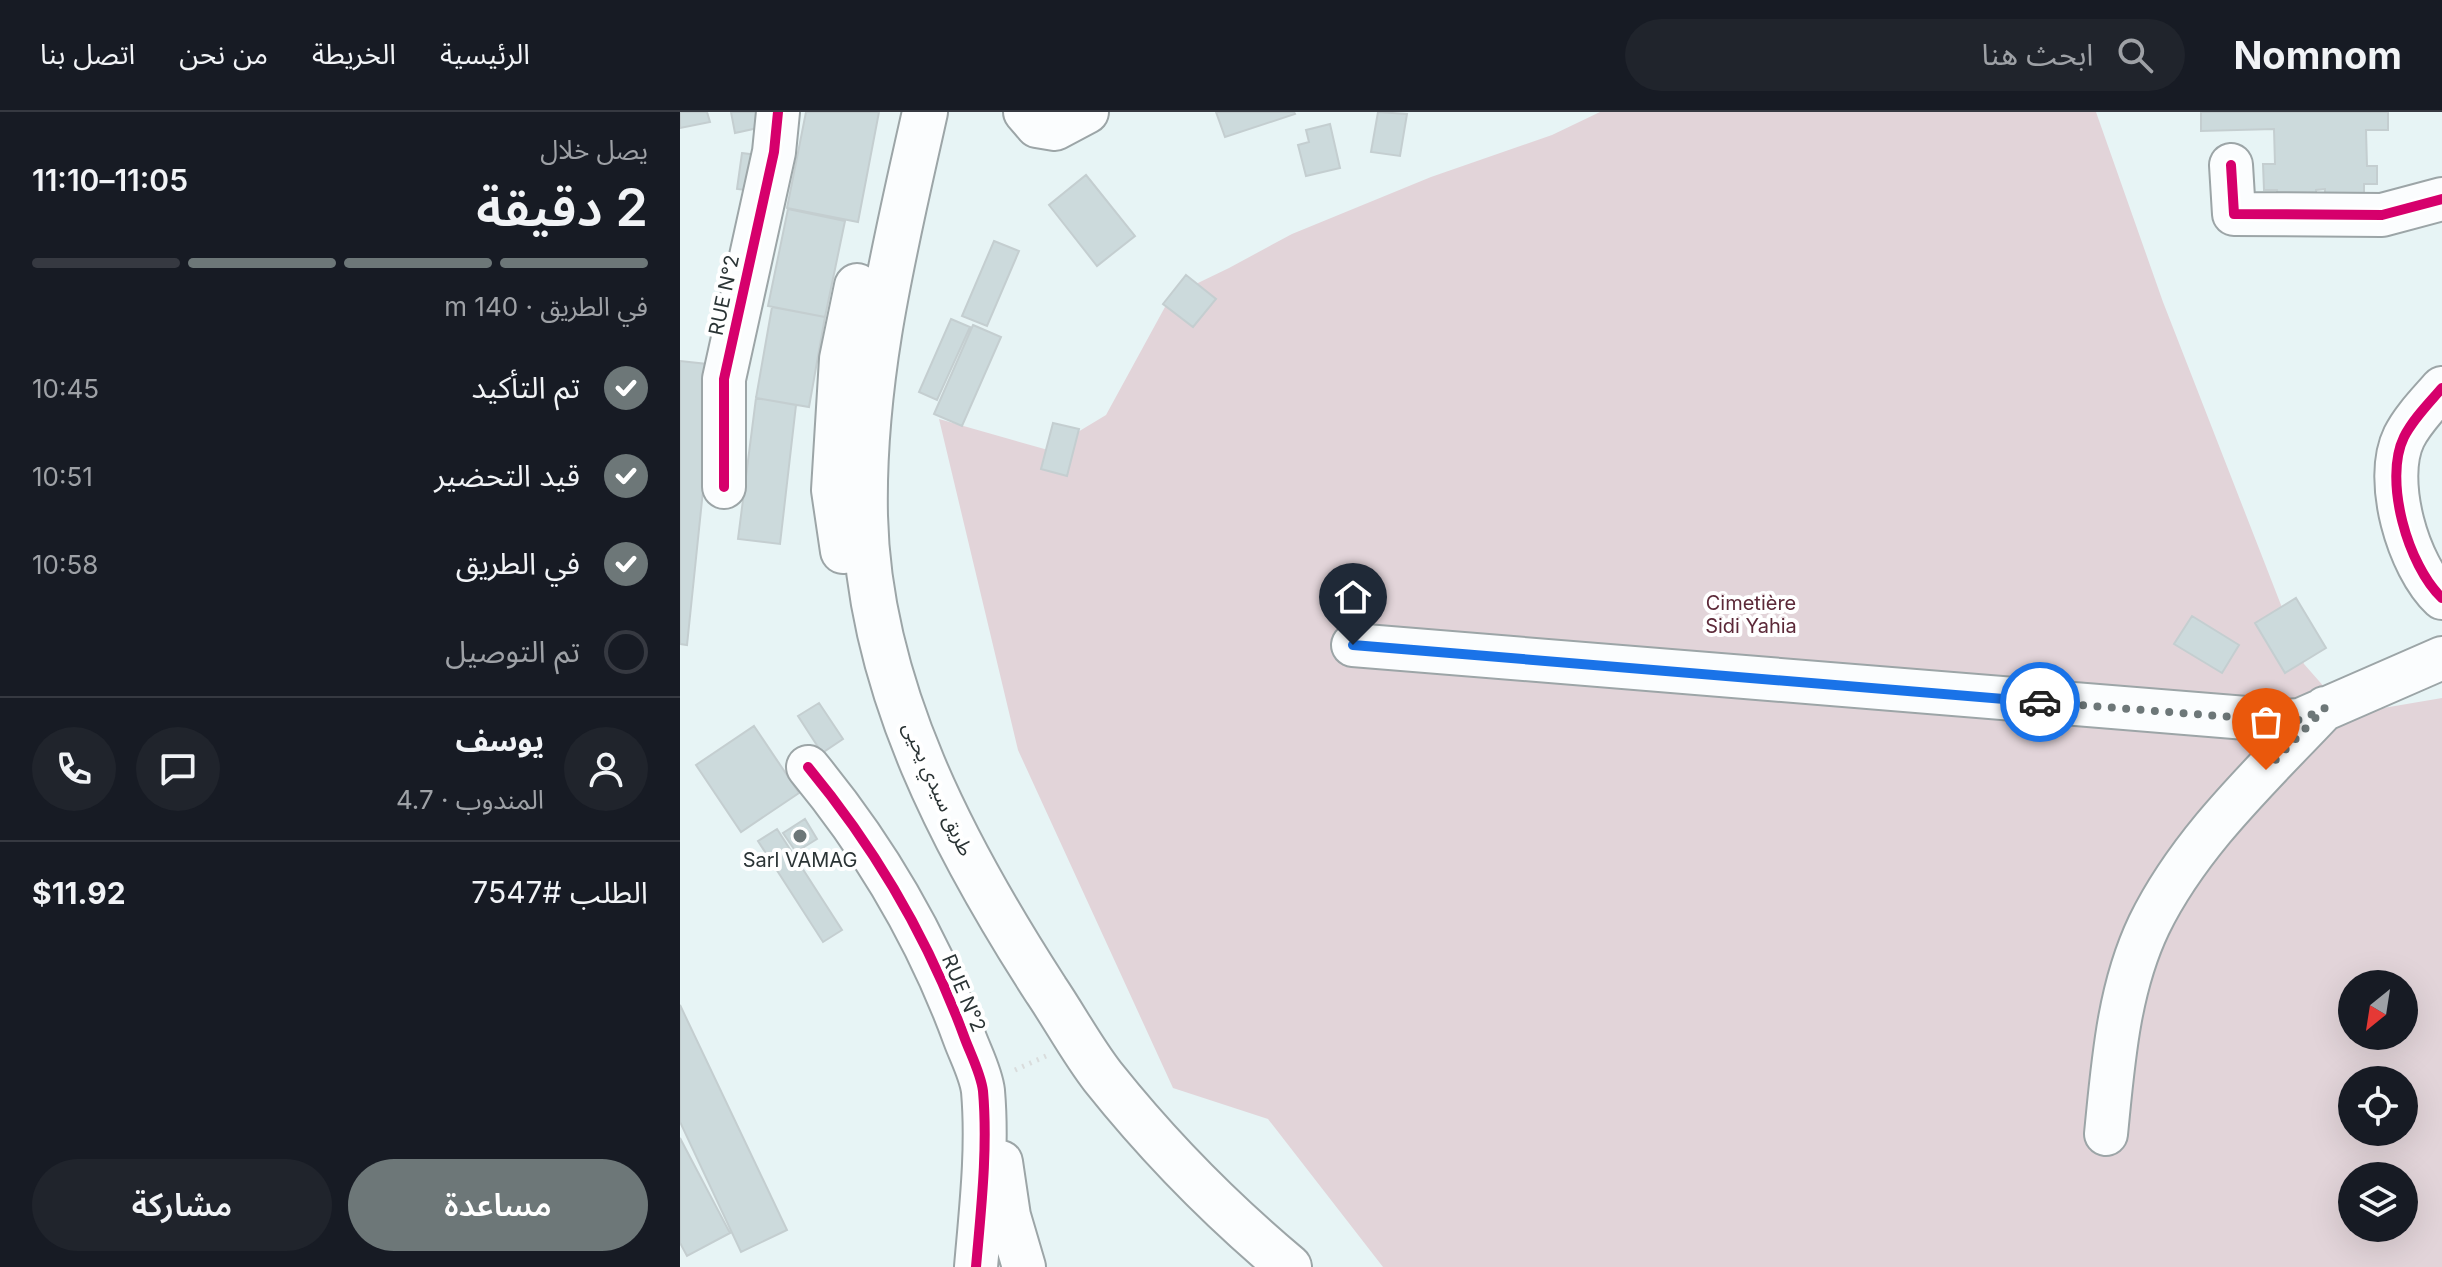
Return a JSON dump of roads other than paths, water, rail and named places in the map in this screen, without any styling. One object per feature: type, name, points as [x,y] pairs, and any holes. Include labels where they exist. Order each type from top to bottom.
[{"type":"main road","name":"طريق سيدي يحيى","points":[[894,112],[842,359],[834,490],[862,680],[909,806],[994,956],[1063,1066],[1150,1170],[1248,1267]]},
{"type":"main road","name":"طريق سيدي يحيى","points":[[925,112],[881,309],[868,404],[865,516],[871,594],[913,743],[989,899],[1102,1075],[1172,1157],[1242,1228],[1289,1267]]},
{"type":"street","name":"RUE N°2","points":[[724,487],[724,379],[774,152],[778,112]]},
{"type":"street","points":[[1025,112],[1037,126],[1055,129],[1087,112]]},
{"type":"street","points":[[2231,165],[2234,214],[2382,215],[2442,199]]},
{"type":"street","points":[[2442,388],[2404,438],[2395,469],[2397,493],[2417,561],[2433,589],[2442,598]]},
{"type":"street","points":[[1353,645],[2283,721],[2300,720],[2442,658]]},
{"type":"street","points":[[2106,1134],[2116,1039],[2129,982],[2149,926],[2186,864],[2227,811],[2325,708]]},
{"type":"street","name":"RUE N°2","points":[[808,767],[852,821],[885,874],[947,990],[983,1088],[983,1173],[976,1267]]},
{"type":"street","points":[[983,1088],[994,1110],[1009,1216],[1024,1267]]},
{"type":"place","name":"Sarl VAMAG","points":[[800,836]]},
{"type":"park label","name":"Cimetière Sidi Yahia","points":[[1751,614]]}]
